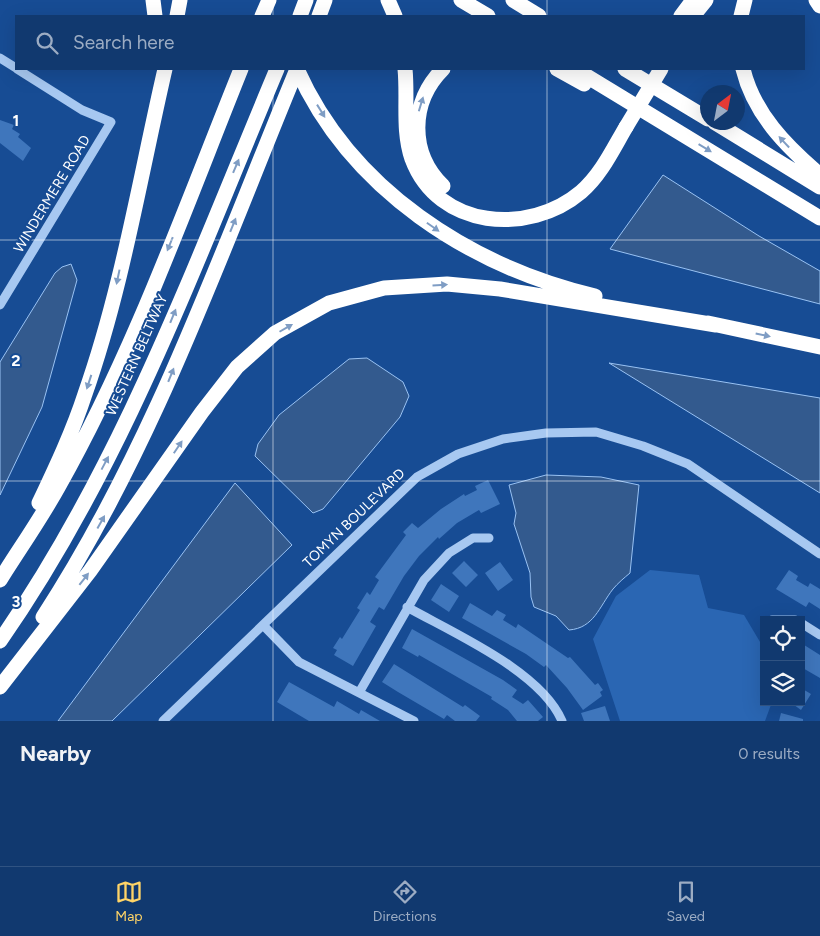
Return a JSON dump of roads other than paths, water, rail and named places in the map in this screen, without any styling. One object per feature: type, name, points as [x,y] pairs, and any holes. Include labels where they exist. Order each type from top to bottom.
[{"type":"highway","points":[[153,0],[156,15]]},
{"type":"highway","points":[[262,15],[270,0]]},
{"type":"highway","points":[[270,0],[276,15]]},
{"type":"highway","points":[[300,15],[306,0]]},
{"type":"highway","points":[[319,15],[326,0]]},
{"type":"highway","points":[[388,0],[395,15]]},
{"type":"highway","points":[[461,0],[486,15]]},
{"type":"highway","points":[[513,0],[537,15]]},
{"type":"highway","points":[[682,15],[693,0]]},
{"type":"highway","points":[[694,15],[706,0]]},
{"type":"highway","points":[[740,15],[745,0]]},
{"type":"highway","points":[[816,0],[820,6]]},
{"type":"highway","points":[[140,178],[156,70]]},
{"type":"highway","points":[[15,556],[67,443],[85,394],[114,299],[165,70]]},
{"type":"highway","name":"WESTERN BELTWAY","points":[[0,580],[60,485],[127,350],[241,70]]},
{"type":"highway","name":"WESTERN BELTWAY","points":[[0,641],[51,562],[123,429],[151,370],[277,70]]},
{"type":"highway","points":[[0,681],[77,565],[120,487],[155,414],[297,70]]},
{"type":"highway","points":[[298,70],[324,116],[351,153],[382,186],[412,213],[445,236],[485,258],[558,293]]},
{"type":"highway","points":[[405,70],[406,128],[412,160],[421,176],[441,198],[471,215],[490,220],[527,219],[546,214],[568,203],[593,180],[649,70]]},
{"type":"highway","points":[[442,70],[434,78],[424,96],[419,111],[417,128],[419,147],[435,178],[448,190],[475,206],[494,210],[525,210],[562,195],[585,174],[660,70]]},
{"type":"highway","points":[[559,70],[664,122]]},
{"type":"highway","points":[[577,70],[820,218]]},
{"type":"highway","points":[[627,70],[700,114]]},
{"type":"highway","points":[[743,70],[755,100],[768,122],[785,143],[820,175]]},
{"type":"highway","points":[[727,130],[820,187]]},
{"type":"highway","points":[[0,687],[90,571],[202,412],[237,367],[276,334],[329,303],[384,288],[447,284],[500,290],[558,293],[820,347]]},
{"type":"street","points":[[0,58],[15,68]]},
{"type":"street","name":"WINDERMERE ROAD","points":[[0,305],[111,122],[82,110],[19,70]]},
{"type":"street","name":"TOMYN BOULEVARD","points":[[163,721],[417,476],[458,454],[504,439],[546,433],[596,432],[643,446],[688,464],[820,554]]},
{"type":"street","points":[[360,691],[424,580],[449,553],[473,538],[489,538]]},
{"type":"street","points":[[407,607],[522,672],[544,693],[562,721]]},
{"type":"street","points":[[263,625],[299,662],[319,674],[360,691],[414,721]]},
{"type":"street","points":[[805,626],[820,635]]}]
